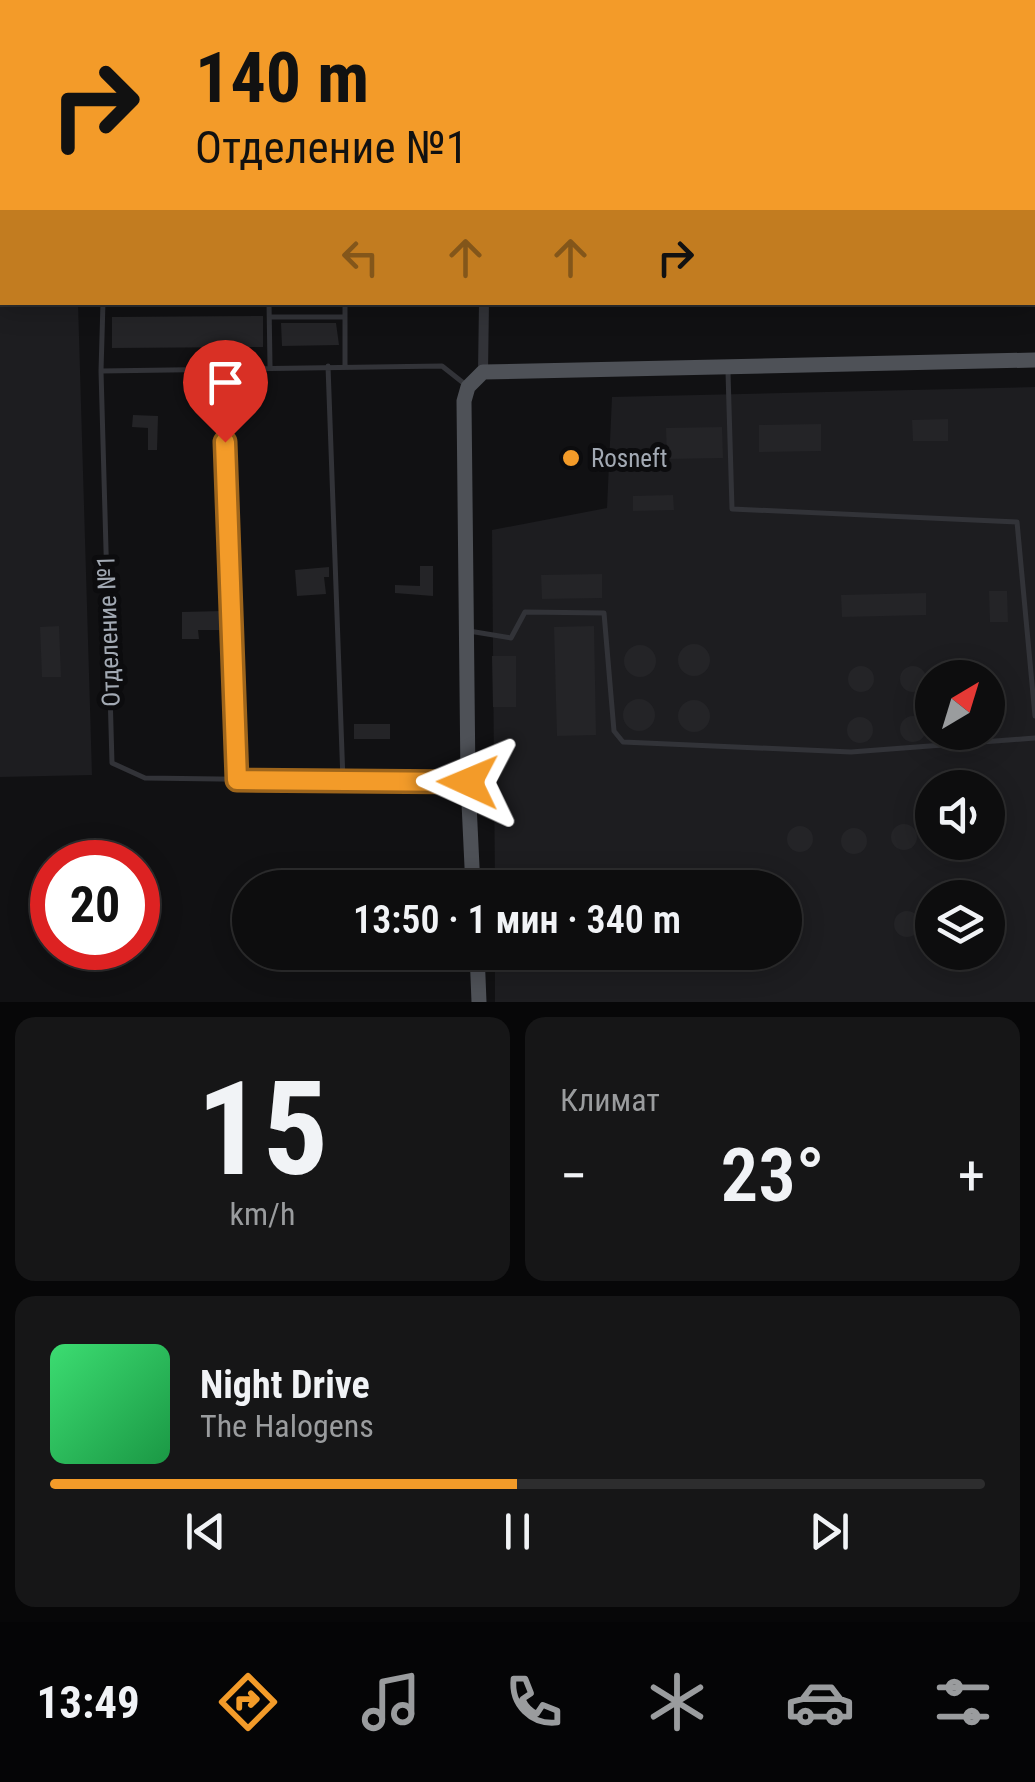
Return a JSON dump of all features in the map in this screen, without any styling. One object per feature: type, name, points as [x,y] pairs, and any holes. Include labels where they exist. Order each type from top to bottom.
[{"type":"main road","points":[[473,870],[468,782],[464,401],[468,387],[484,372],[1035,360]]},
{"type":"main road","points":[[478,970],[479,1002]]},
{"type":"street","points":[[484,305],[484,372]]},
{"type":"lane","points":[[103,305],[101,371],[442,366],[468,387]]},
{"type":"lane","points":[[270,305],[270,366]]},
{"type":"lane","points":[[345,305],[345,366]]},
{"type":"lane","points":[[270,317],[345,317]]},
{"type":"lane","points":[[728,365],[732,509],[1017,522],[1035,716]]},
{"type":"lane","points":[[328,366],[342,780]]},
{"type":"lane","points":[[222,368],[237,780]]},
{"type":"lane","name":"Отделение №1","points":[[101,371],[112,763],[145,778],[468,782]]},
{"type":"lane","points":[[466,631],[511,638],[524,612],[604,613],[614,731],[623,742],[851,752],[1035,738]]},
{"type":"shaded area","points":[[0,305],[78,305],[92,775],[0,777]]},
{"type":"shaded area","points":[[1035,387],[1035,1002],[495,1002],[495,970],[802,970],[802,870],[495,870],[492,530],[607,508],[612,397]]},
{"type":"building","points":[[263,316],[263,347],[112,348],[112,317]]},
{"type":"building","points":[[281,323],[336,323],[339,345],[282,346]]},
{"type":"building","points":[[133,415],[158,416],[157,450],[148,450],[148,428],[132,427]]},
{"type":"building","points":[[948,419],[948,441],[913,441],[912,420]]},
{"type":"building","points":[[821,424],[821,451],[759,452],[759,425]]},
{"type":"building","points":[[722,427],[723,458],[667,459],[666,428]]},
{"type":"building","points":[[673,495],[674,510],[633,511],[633,496]]},
{"type":"building","points":[[420,566],[433,566],[433,596],[395,593],[395,585],[420,586]]},
{"type":"building","points":[[329,567],[329,577],[324,577],[326,594],[297,596],[295,570]]},
{"type":"building","points":[[602,574],[602,598],[542,599],[541,575]]},
{"type":"building","points":[[989,591],[1007,591],[1008,622],[990,622]]},
{"type":"building","points":[[926,593],[926,615],[842,617],[841,595]]},
{"type":"building","points":[[223,611],[223,630],[198,630],[199,639],[182,639],[182,612]]},
{"type":"building","points":[[59,626],[61,677],[42,677],[40,627]]},
{"type":"building","points":[[594,626],[596,735],[557,736],[554,627]]},
{"type":"building","points":[[694,644],[705,649],[710,660],[705,671],[694,676],[683,671],[678,660],[683,649]]},
{"type":"building","points":[[640,645],[651,650],[656,661],[651,672],[640,677],[629,672],[624,661],[629,650]]},
{"type":"building","points":[[492,656],[516,656],[516,707],[493,707]]},
{"type":"building","points":[[861,666],[870,670],[874,679],[870,688],[861,692],[852,688],[848,679],[852,670]]},
{"type":"building","points":[[913,666],[913,692],[904,688],[900,679],[904,670]]},
{"type":"building","points":[[639,699],[650,704],[655,715],[650,726],[639,731],[628,726],[623,715],[628,704]]},
{"type":"building","points":[[694,700],[705,705],[710,716],[705,727],[694,732],[683,727],[678,716],[683,705]]},
{"type":"building","points":[[913,716],[913,742],[904,738],[900,729],[904,720]]},
{"type":"building","points":[[860,717],[869,721],[873,730],[869,739],[860,743],[851,739],[847,730],[851,721]]},
{"type":"building","points":[[354,724],[390,724],[390,739],[354,739]]},
{"type":"building","points":[[904,824],[913,828],[913,846],[904,850],[895,846],[891,837],[895,828]]},
{"type":"building","points":[[800,826],[809,830],[813,839],[809,848],[800,852],[791,848],[787,839],[791,830]]},
{"type":"building","points":[[854,828],[863,832],[867,841],[863,850],[854,854],[845,850],[841,841],[845,832]]},
{"type":"building","points":[[902,912],[912,912],[915,934],[902,936],[895,929],[895,919]]},
{"type":"place","name":"Rosneft","points":[[571,458]]},
{"type":"route","points":[[225,442],[237,780],[468,782]]}]
